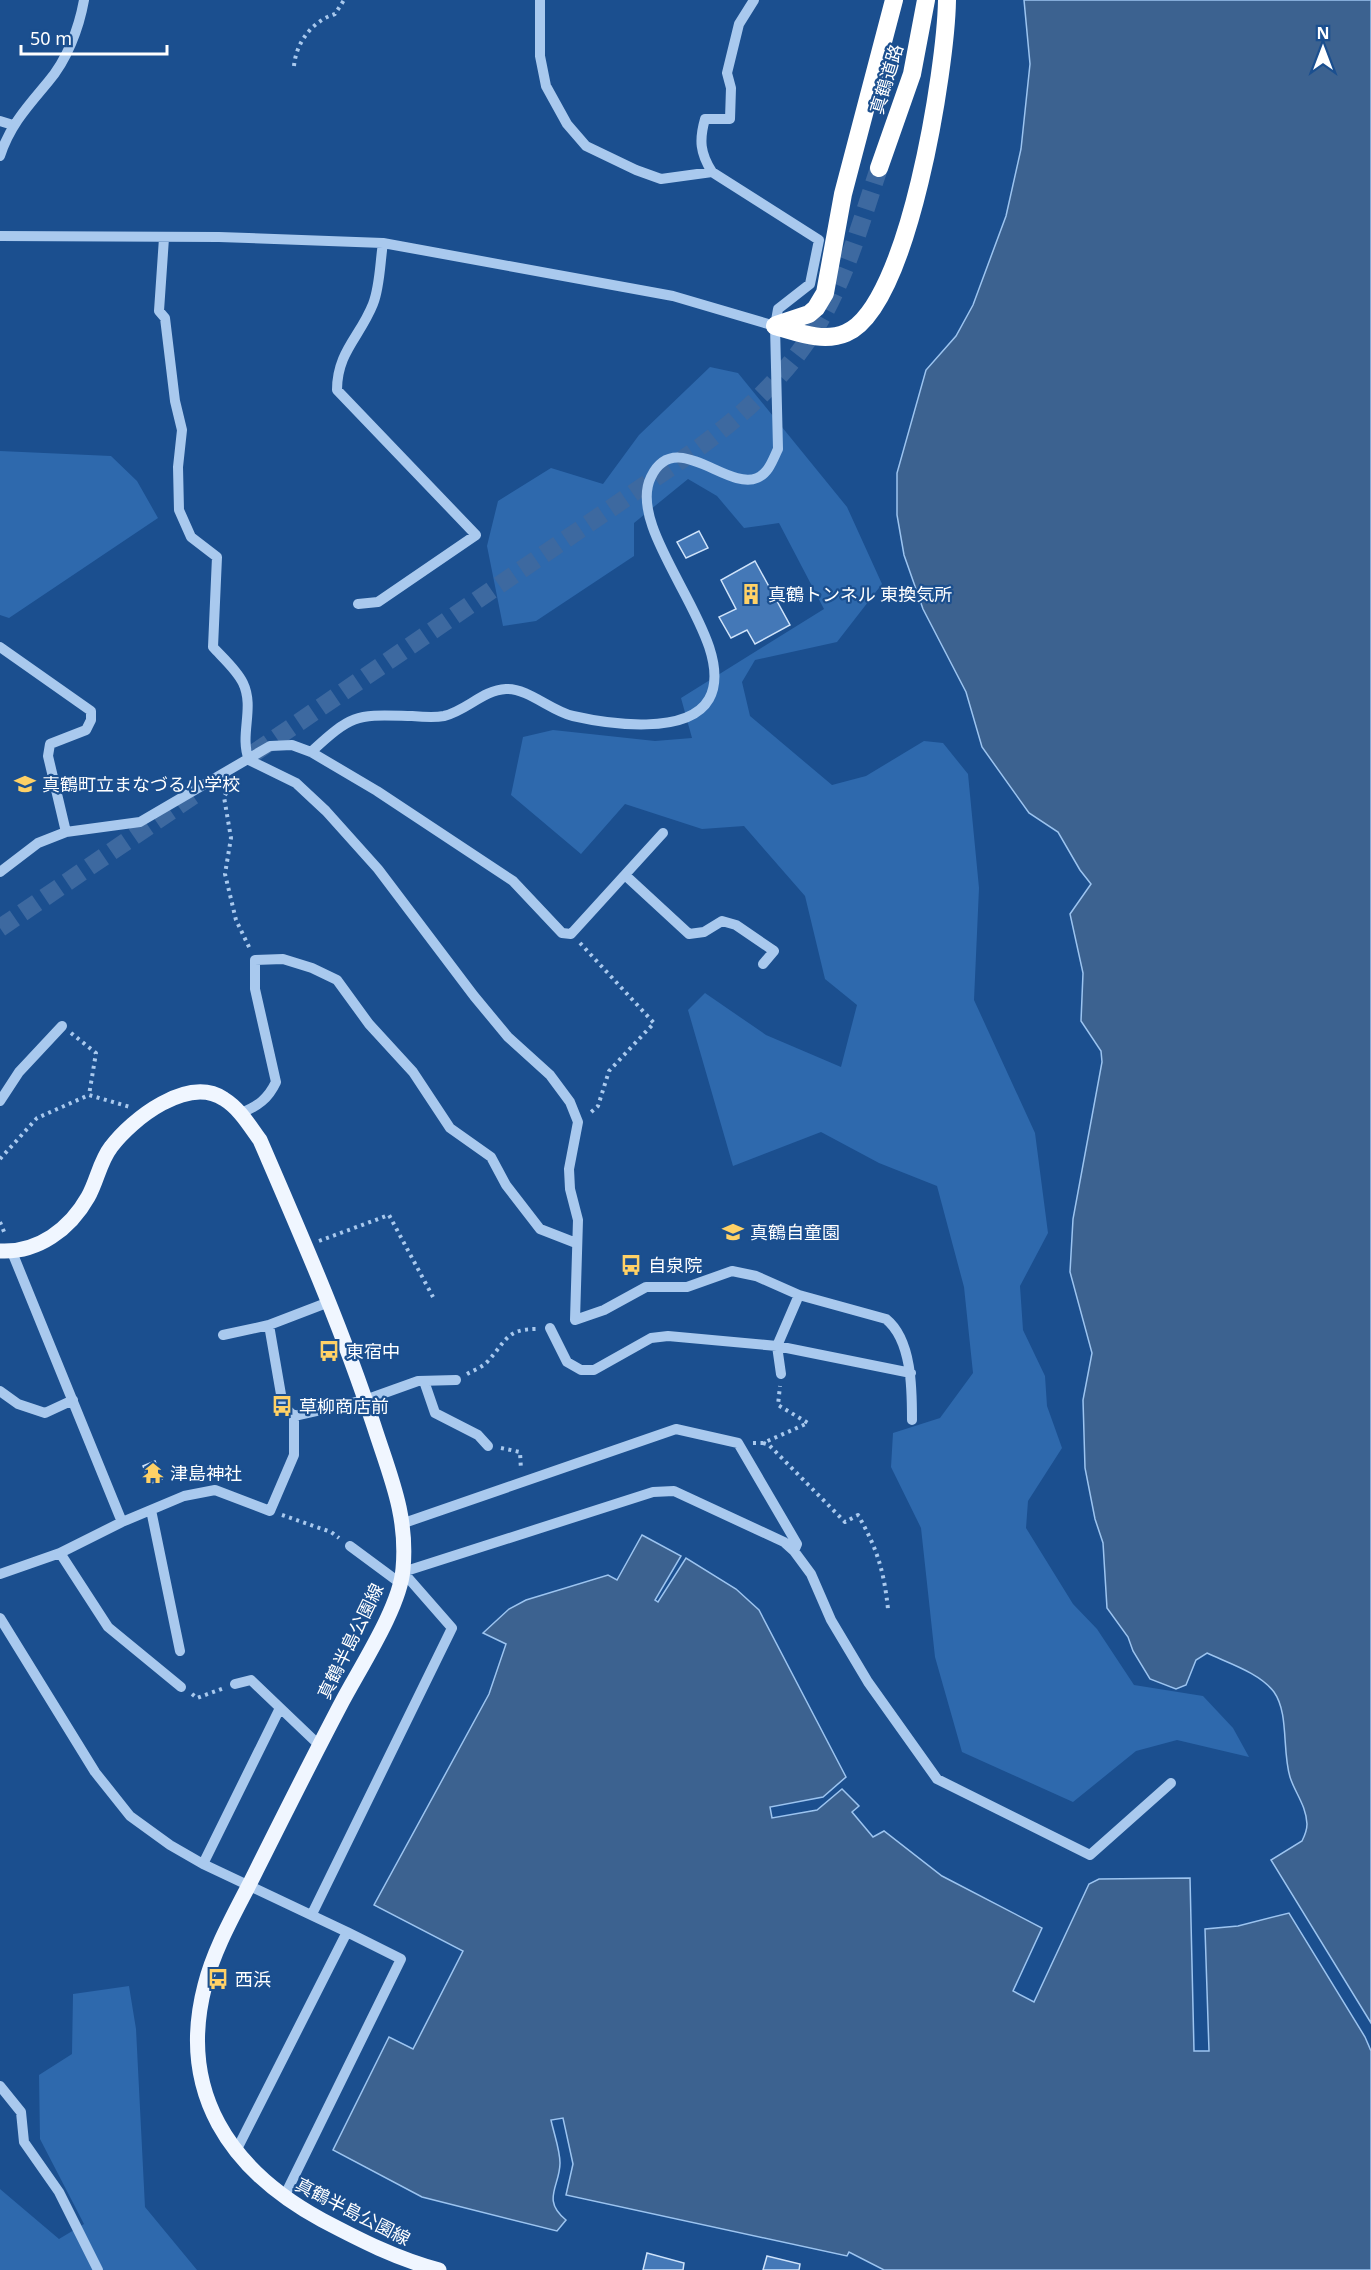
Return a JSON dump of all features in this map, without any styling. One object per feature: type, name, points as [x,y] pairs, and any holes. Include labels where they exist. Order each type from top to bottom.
[{"type":"highway","points":[[775,326],[809,314],[816,308],[825,292],[843,194],[894,0]]},
{"type":"highway","name":"真鶴道路","points":[[879,168],[912,74],[926,0]]},
{"type":"highway","points":[[775,326],[812,336],[833,337],[854,330],[876,305],[902,241],[926,153],[939,86],[947,0]]},
{"type":"main road","name":"真鶴半島公園線","points":[[6,1252],[52,1239],[70,1223],[88,1197],[110,1148],[149,1111],[166,1100],[187,1094],[222,1098],[240,1113],[260,1140],[306,1246],[365,1400],[404,1522],[402,1578],[395,1602],[319,1745],[249,1885],[205,1982],[197,2031],[197,2061],[204,2092],[214,2117],[245,2163],[284,2197],[388,2253],[439,2270]]},
{"type":"street","points":[[0,156],[13,125],[29,102],[50,81],[67,52],[81,16],[84,0]]},
{"type":"street","points":[[540,0],[540,56],[546,86],[567,124],[586,146],[636,171],[661,178],[712,172]]},
{"type":"street","points":[[311,752],[346,722],[362,716],[378,714],[441,717],[456,713],[494,691],[507,688],[573,716],[671,724],[697,712],[709,699],[712,690],[713,660],[652,524],[646,498],[650,479],[658,466],[671,460],[688,458],[742,479],[757,478],[769,468],[778,449],[775,326],[778,309],[810,284],[819,240],[712,172],[702,157],[700,138],[705,119],[730,119],[731,88],[727,73],[739,24],[754,0]]},
{"type":"street","points":[[0,121],[13,125]]},
{"type":"street","points":[[0,236],[219,237],[383,243],[673,296],[775,326]]},
{"type":"street","points":[[164,238],[159,311],[165,318],[175,401],[182,430],[178,467],[179,510],[190,537],[217,557],[213,647],[243,681],[248,701],[243,746],[246,762]]},
{"type":"street","points":[[358,604],[378,602],[476,535],[337,390],[337,375],[344,353],[374,303],[383,243]]},
{"type":"street","points":[[0,647],[91,711],[91,720],[86,730],[50,744],[48,756],[66,832]]},
{"type":"street","points":[[0,872],[38,843],[66,832],[140,822],[270,746],[292,745],[311,752],[377,791],[513,881],[562,933],[571,934],[663,833]]},
{"type":"street","points":[[246,762],[296,783],[326,811],[378,869],[403,905],[501,1029],[550,1075],[570,1102],[578,1122],[569,1169],[570,1189],[578,1220],[575,1320],[604,1310],[646,1287],[687,1287],[732,1271],[756,1276],[798,1295],[886,1319],[895,1326],[911,1373],[912,1420]]},
{"type":"street","points":[[625,875],[689,934],[704,932],[722,921],[736,925],[774,951],[763,964]]},
{"type":"street","points":[[240,1113],[255,1107],[270,1095],[276,1082],[255,989],[255,960],[283,959],[337,980],[369,1024],[413,1072],[450,1128],[491,1157],[506,1185],[540,1229],[576,1243]]},
{"type":"street","points":[[0,1101],[19,1072],[62,1026]]},
{"type":"street","points":[[6,1252],[73,1400],[122,1522]]},
{"type":"street","points":[[781,1374],[777,1346],[798,1295]]},
{"type":"street","points":[[223,1335],[268,1325],[329,1302]]},
{"type":"street","points":[[0,1574],[60,1553],[122,1522],[184,1496],[215,1490],[270,1511],[294,1455],[294,1416],[283,1406],[268,1325]]},
{"type":"street","points":[[550,1328],[567,1362],[581,1370],[594,1370],[651,1338],[703,1338],[777,1346],[911,1373]]},
{"type":"street","points":[[294,1416],[365,1400],[424,1381],[456,1380]]},
{"type":"street","points":[[424,1381],[435,1413],[478,1435],[488,1446]]},
{"type":"street","points":[[0,1391],[18,1404],[45,1413],[73,1400]]},
{"type":"street","points":[[404,1522],[676,1430],[738,1443],[797,1544],[794,1551]]},
{"type":"street","points":[[402,1578],[653,1492],[675,1491],[784,1542],[794,1551],[811,1574],[831,1620],[868,1682],[937,1779],[1090,1856],[1171,1783]]},
{"type":"street","points":[[151,1510],[180,1651]]},
{"type":"street","points":[[312,1914],[452,1628],[402,1578],[350,1546]]},
{"type":"street","points":[[60,1553],[108,1627],[181,1687]]},
{"type":"street","points":[[0,1618],[95,1772],[130,1816],[170,1845],[203,1864],[312,1914],[401,1959],[284,2197]]},
{"type":"street","points":[[236,1684],[251,1680],[319,1745]]},
{"type":"street","points":[[203,1864],[280,1708]]},
{"type":"street","points":[[236,2151],[346,1932]]},
{"type":"street","points":[[0,2086],[21,2112],[24,2142],[59,2192],[98,2270]]},
{"type":"path","points":[[294,66],[296,48],[322,18],[335,14],[344,0]]},
{"type":"path","points":[[246,762],[224,797],[231,838],[225,874],[236,920],[255,960]]},
{"type":"path","points":[[571,934],[654,1023],[609,1071],[598,1106],[578,1122]]},
{"type":"path","points":[[62,1026],[96,1053],[89,1095]]},
{"type":"path","points":[[0,1159],[37,1118],[89,1095],[149,1111]]},
{"type":"path","points":[[306,1246],[389,1215],[433,1297]]},
{"type":"path","points":[[456,1380],[487,1363],[502,1340],[520,1329],[550,1328]]},
{"type":"path","points":[[763,1443],[808,1423],[778,1405],[781,1374]]},
{"type":"path","points":[[738,1443],[769,1445],[845,1522],[858,1515],[875,1544],[884,1574],[888,1609]]},
{"type":"path","points":[[488,1446],[520,1452],[521,1482]]},
{"type":"path","points":[[270,1511],[331,1532],[350,1546]]},
{"type":"path","points":[[181,1687],[197,1698],[236,1684]]},
{"type":"shaded area","points":[[1024,0],[1371,0],[1371,2023],[1271,1860],[1302,1841],[1307,1824],[1290,1777],[1282,1710],[1274,1692],[1261,1679],[1207,1653],[1196,1660],[1186,1685],[1176,1689],[1150,1679],[1133,1651],[1128,1637],[1107,1608],[1103,1543],[1095,1519],[1085,1468],[1083,1400],[1092,1353],[1070,1272],[1073,1219],[1102,1062],[1101,1051],[1081,1021],[1083,973],[1070,914],[1091,884],[1058,832],[1029,813],[982,747],[966,692],[923,609],[904,555],[897,515],[897,473],[926,370],[956,336],[973,305],[1006,216],[1021,149],[1030,64]]},
{"type":"shaded area","points":[[710,367],[738,373],[847,507],[882,584],[837,642],[755,660],[742,682],[750,716],[832,785],[866,776],[924,741],[943,743],[968,774],[979,888],[974,1000],[1035,1133],[1048,1233],[1020,1286],[1023,1330],[1045,1376],[1047,1406],[1062,1448],[1028,1501],[1026,1528],[1073,1604],[1097,1629],[1134,1685],[1203,1696],[1233,1728],[1249,1757],[1177,1740],[1136,1751],[1073,1802],[962,1752],[935,1657],[921,1528],[891,1467],[893,1433],[940,1418],[973,1373],[964,1287],[937,1186],[879,1163],[821,1132],[733,1166],[688,1010],[705,993],[766,1035],[841,1067],[857,1005],[825,979],[805,896],[744,826],[702,829],[625,804],[581,854],[511,795],[523,737],[553,730],[655,741],[692,738],[681,698],[824,609],[779,523],[744,528],[717,496],[688,479],[634,523],[634,556],[536,621],[503,626],[487,546],[498,501],[551,468],[603,484],[639,435]]},
{"type":"shaded area","points":[[0,451],[111,456],[137,481],[158,518],[9,618],[0,615]]},
{"type":"shaded area","points":[[642,1535],[681,1556],[655,1600],[658,1602],[686,1558],[736,1589],[759,1610],[846,1777],[823,1797],[770,1807],[772,1818],[817,1810],[842,1789],[859,1806],[852,1812],[873,1837],[884,1831],[942,1876],[1042,1928],[1013,1991],[1034,2002],[1089,1884],[1099,1879],[1190,1878],[1194,2051],[1209,2051],[1205,1929],[1238,1926],[1289,1913],[1365,2037],[1371,2051],[1371,2270],[884,2270],[849,2252],[847,2256],[566,2195],[573,2164],[563,2118],[551,2120],[560,2163],[553,2199],[559,2213],[566,2220],[557,2231],[422,2197],[333,2150],[389,2037],[413,2049],[463,1951],[374,1905],[489,1694],[506,1644],[483,1633],[509,1609],[526,1600],[608,1575],[617,1580]]},
{"type":"shaded area","points":[[129,1986],[136,2029],[145,2207],[197,2270],[0,2270],[0,2189],[59,2239],[84,2224],[40,2139],[39,2075],[72,2054],[73,1994]]},
{"type":"building","points":[[699,531],[708,548],[686,558],[677,542]]},
{"type":"building","name":"真鶴トンネル 東換気所","points":[[755,561],[790,625],[755,644],[747,630],[731,638],[719,617],[736,609],[721,580]]},
{"type":"building","name":"津島神社","points":[[155,1461],[162,1479],[150,1484],[143,1466]]},
{"type":"building","points":[[647,2253],[684,2263],[683,2270],[643,2270]]},
{"type":"building","points":[[767,2256],[800,2264],[799,2270],[763,2270]]},
{"type":"tunnel","points":[[254,753],[693,452],[760,396],[803,347],[826,311],[852,251],[879,168]]},
{"type":"tunnel","points":[[0,928],[197,793]]},
{"type":"place","name":"真鶴トンネル 東換気所","points":[[751,594]]},
{"type":"place","name":"真鶴町立まなづる小学校","points":[[25,784]]},
{"type":"place","name":"真鶴自童園","points":[[733,1232]]},
{"type":"place","name":"自泉院","points":[[631,1265]]},
{"type":"place","name":"東宿中","points":[[329,1351]]},
{"type":"place","name":"草柳商店前","points":[[282,1406]]},
{"type":"place","name":"津島神社","points":[[153,1473]]},
{"type":"place","name":"西浜","points":[[218,1979]]}]
